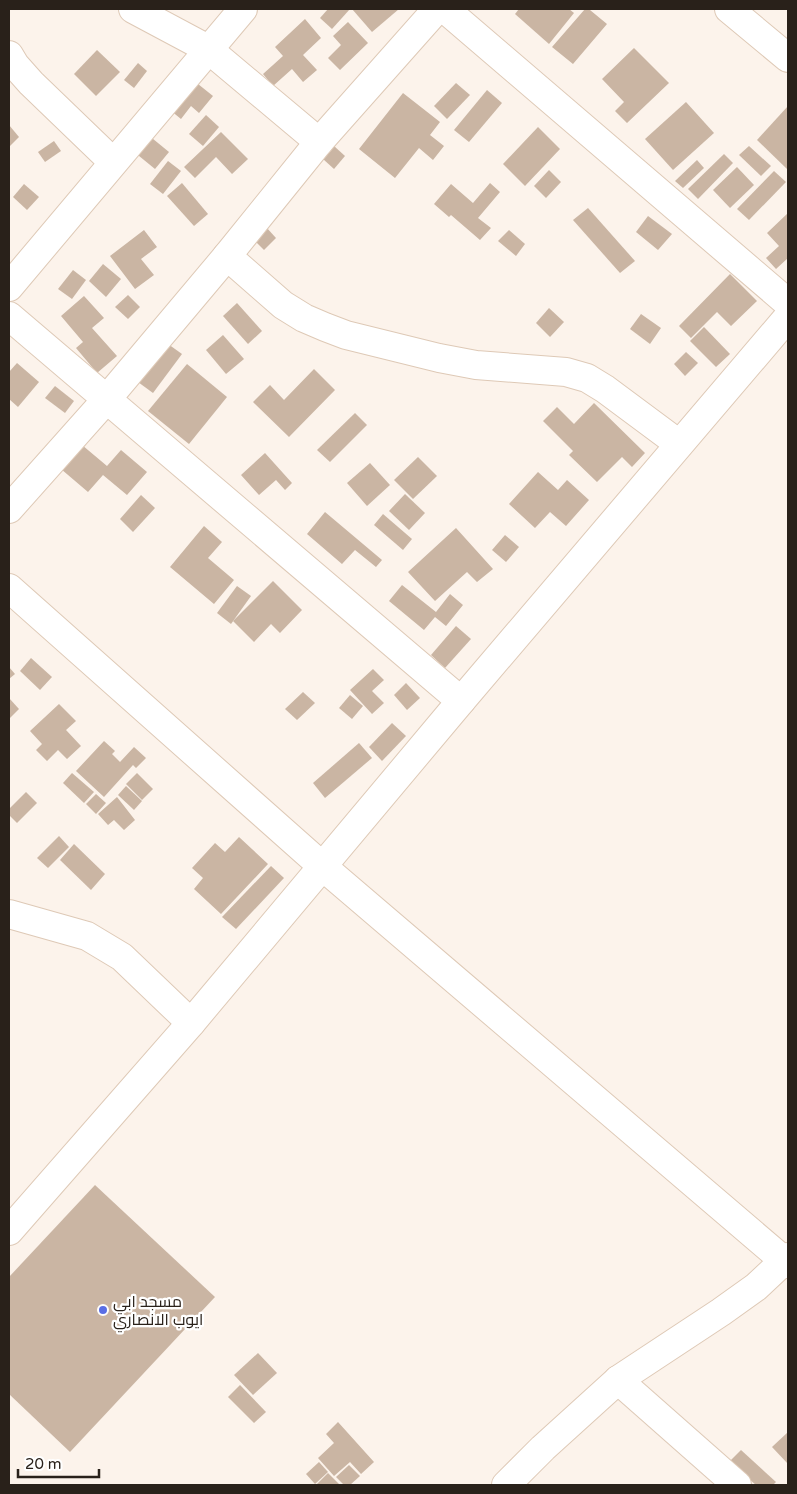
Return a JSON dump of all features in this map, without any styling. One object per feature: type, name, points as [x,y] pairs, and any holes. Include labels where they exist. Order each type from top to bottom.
[{"type":"street","points":[[133,9],[208,49],[319,142]]},
{"type":"street","points":[[9,287],[243,9]]},
{"type":"street","points":[[9,509],[106,400],[227,256],[319,142],[437,9]]},
{"type":"street","points":[[445,9],[788,304]]},
{"type":"street","points":[[729,9],[788,58]]},
{"type":"street","points":[[9,55],[15,65],[32,83],[113,162]]},
{"type":"street","points":[[227,256],[283,305],[304,318],[325,327],[346,335],[439,358],[476,365],[566,372],[587,378],[605,389],[679,444]]},
{"type":"street","points":[[9,316],[461,701]]},
{"type":"street","points":[[9,1231],[191,1023],[461,701],[788,317]]},
{"type":"street","points":[[9,588],[322,866],[787,1261],[756,1287],[721,1312],[618,1380],[543,1448],[506,1485]]},
{"type":"street","points":[[9,914],[87,936],[101,944],[122,957],[191,1023]]},
{"type":"street","points":[[618,1380],[737,1485]]},
{"type":"building","points":[[328,9],[350,9],[332,29],[320,18]]},
{"type":"building","points":[[352,9],[399,9],[372,32]]},
{"type":"building","points":[[519,9],[569,9],[574,13],[549,44],[515,14]]},
{"type":"building","points":[[585,9],[591,9],[607,24],[573,64],[552,47]]},
{"type":"building","points":[[305,19],[321,38],[303,55],[317,70],[303,82],[292,69],[273,86],[263,74],[283,56],[275,47]]},
{"type":"building","points":[[348,22],[368,43],[340,70],[328,58],[341,45],[333,36]]},
{"type":"building","points":[[634,48],[669,83],[627,123],[615,111],[624,102],[602,79]]},
{"type":"building","points":[[97,50],[120,72],[96,96],[74,74]]},
{"type":"building","points":[[138,63],[147,71],[134,88],[124,80]]},
{"type":"building","points":[[193,80],[213,96],[199,113],[191,106],[181,119],[170,110]]},
{"type":"building","points":[[456,83],[470,95],[447,119],[434,106]]},
{"type":"building","points":[[487,90],[502,103],[469,142],[454,130]]},
{"type":"building","points":[[403,93],[440,122],[430,135],[444,146],[433,160],[419,148],[395,178],[359,149]]},
{"type":"building","points":[[686,102],[714,133],[673,170],[645,139]]},
{"type":"building","points":[[788,106],[788,170],[757,140]]},
{"type":"building","points":[[206,115],[219,127],[203,146],[189,134]]},
{"type":"building","points":[[9,125],[19,137],[9,147]]},
{"type":"building","points":[[538,127],[560,149],[525,186],[503,164]]},
{"type":"building","points":[[221,132],[248,159],[232,174],[216,157],[195,178],[184,167]]},
{"type":"building","points":[[147,134],[169,152],[155,169],[133,151]]},
{"type":"building","points":[[54,141],[61,151],[45,162],[38,152]]},
{"type":"building","points":[[334,146],[345,156],[334,169],[323,159]]},
{"type":"building","points":[[749,146],[771,166],[761,176],[739,155]]},
{"type":"building","points":[[724,154],[733,163],[698,199],[688,189]]},
{"type":"building","points":[[697,160],[704,168],[683,188],[675,181]]},
{"type":"building","points":[[168,161],[181,171],[163,194],[150,184]]},
{"type":"building","points":[[737,167],[754,185],[730,208],[713,190]]},
{"type":"building","points":[[549,170],[561,182],[546,198],[534,186]]},
{"type":"building","points":[[774,171],[786,182],[749,220],[737,209]]},
{"type":"building","points":[[182,183],[208,214],[194,226],[167,196]]},
{"type":"building","points":[[490,183],[500,192],[478,218],[491,228],[480,240],[451,215],[449,217],[434,204],[451,184],[473,203]]},
{"type":"building","points":[[24,184],[39,197],[27,210],[13,197]]},
{"type":"building","points":[[588,208],[635,261],[620,273],[573,220]]},
{"type":"building","points":[[788,213],[788,258],[776,269],[766,258],[779,246],[767,233]]},
{"type":"building","points":[[648,216],[672,234],[658,250],[636,232]]},
{"type":"building","points":[[266,227],[276,238],[264,250],[253,239]]},
{"type":"building","points":[[144,230],[157,247],[141,259],[154,275],[135,289],[110,256]]},
{"type":"building","points":[[509,230],[525,244],[516,256],[498,241]]},
{"type":"building","points":[[103,264],[121,279],[106,297],[89,281]]},
{"type":"building","points":[[73,270],[86,280],[72,299],[58,289]]},
{"type":"building","points":[[730,274],[757,301],[731,326],[717,312],[691,338],[679,326]]},
{"type":"building","points":[[128,295],[140,307],[128,319],[115,307]]},
{"type":"building","points":[[84,296],[104,318],[92,328],[117,356],[97,373],[76,348],[83,342],[61,316]]},
{"type":"building","points":[[237,303],[262,331],[248,344],[223,316]]},
{"type":"building","points":[[549,308],[564,322],[550,337],[536,323]]},
{"type":"building","points":[[641,314],[661,328],[650,344],[630,329]]},
{"type":"building","points":[[704,327],[730,354],[716,367],[690,341]]},
{"type":"building","points":[[223,335],[244,359],[226,374],[206,350]]},
{"type":"building","points":[[168,344],[182,354],[153,393],[138,382]]},
{"type":"building","points":[[686,352],[698,363],[685,376],[674,364]]},
{"type":"building","points":[[17,363],[39,382],[18,407],[9,399],[9,372]]},
{"type":"building","points":[[187,364],[227,397],[189,444],[148,411]]},
{"type":"building","points":[[314,369],[335,390],[289,437],[253,402],[270,385],[284,400]]},
{"type":"building","points":[[55,386],[74,401],[65,413],[45,398]]},
{"type":"building","points":[[594,403],[645,453],[632,467],[622,457],[597,482],[569,455],[573,451],[543,421],[557,407],[574,424]]},
{"type":"building","points":[[355,413],[367,425],[330,462],[317,450]]},
{"type":"building","points":[[82,445],[107,466],[121,450],[147,472],[127,495],[103,475],[88,492],[61,469]]},
{"type":"building","points":[[265,453],[292,483],[285,490],[276,480],[259,495],[241,475]]},
{"type":"building","points":[[418,457],[437,476],[413,499],[394,480]]},
{"type":"building","points":[[370,463],[390,485],[367,506],[347,483]]},
{"type":"building","points":[[538,472],[558,490],[567,480],[589,500],[566,526],[550,512],[535,528],[509,504]]},
{"type":"building","points":[[405,494],[425,513],[409,530],[389,511]]},
{"type":"building","points":[[141,495],[155,508],[133,532],[120,519]]},
{"type":"building","points":[[325,512],[382,560],[376,567],[355,550],[342,564],[307,534]]},
{"type":"building","points":[[383,514],[412,539],[403,550],[374,525]]},
{"type":"building","points":[[204,526],[222,542],[208,558],[234,580],[214,604],[170,567]]},
{"type":"building","points":[[456,528],[493,569],[477,582],[467,572],[435,601],[408,572]]},
{"type":"building","points":[[505,535],[519,547],[506,562],[492,550]]},
{"type":"building","points":[[273,581],[302,610],[280,633],[271,624],[254,642],[233,621]]},
{"type":"building","points":[[402,585],[436,612],[450,594],[463,605],[446,626],[435,617],[424,630],[389,601]]},
{"type":"building","points":[[237,586],[251,596],[231,624],[217,613]]},
{"type":"building","points":[[456,626],[471,639],[445,668],[431,655]]},
{"type":"building","points":[[31,658],[52,677],[40,690],[20,671]]},
{"type":"building","points":[[9,667],[15,674],[9,679]]},
{"type":"building","points":[[373,669],[384,680],[372,691],[384,703],[372,714],[350,690]]},
{"type":"building","points":[[406,683],[420,698],[407,710],[394,695]]},
{"type":"building","points":[[303,692],[315,703],[297,720],[285,709]]},
{"type":"building","points":[[350,695],[363,706],[352,719],[339,708]]},
{"type":"building","points":[[9,698],[19,709],[9,719]]},
{"type":"building","points":[[59,704],[76,721],[66,730],[81,746],[67,759],[58,750],[47,761],[36,750],[42,744],[30,731]]},
{"type":"building","points":[[392,723],[406,736],[382,761],[369,747]]},
{"type":"building","points":[[104,741],[115,751],[112,754],[120,762],[134,747],[146,758],[136,768],[133,765],[104,797],[76,771]]},
{"type":"building","points":[[359,743],[372,758],[325,798],[313,783]]},
{"type":"building","points":[[72,773],[94,792],[84,803],[63,783]]},
{"type":"building","points":[[137,773],[153,789],[142,800],[126,784]]},
{"type":"building","points":[[126,786],[142,801],[134,810],[118,795]]},
{"type":"building","points":[[26,792],[37,803],[17,823],[9,815],[9,809]]},
{"type":"building","points":[[96,794],[106,803],[96,814],[86,804]]},
{"type":"building","points":[[117,797],[135,820],[124,830],[114,820],[108,825],[98,814]]},
{"type":"building","points":[[59,836],[69,847],[48,868],[37,858]]},
{"type":"building","points":[[239,837],[268,864],[221,914],[194,889],[203,878],[192,868],[215,843],[225,852]]},
{"type":"building","points":[[74,844],[105,874],[91,890],[60,860]]},
{"type":"building","points":[[271,866],[284,878],[236,929],[222,917]]},
{"type":"building","points":[[95,1185],[215,1297],[70,1452],[9,1394],[9,1277]]},
{"type":"building","points":[[258,1353],[277,1373],[253,1395],[234,1375]]},
{"type":"building","points":[[240,1385],[266,1412],[254,1423],[228,1397]]},
{"type":"building","points":[[338,1422],[374,1462],[361,1474],[350,1462],[334,1476],[318,1458],[334,1443],[326,1434]]},
{"type":"building","points":[[788,1432],[788,1464],[772,1447]]},
{"type":"building","points":[[741,1450],[776,1482],[773,1485],[756,1485],[729,1462]]},
{"type":"building","points":[[319,1462],[328,1472],[315,1484],[306,1474]]},
{"type":"building","points":[[349,1465],[360,1476],[350,1485],[344,1485],[336,1477]]},
{"type":"building","points":[[328,1473],[340,1485],[316,1485]]},
{"type":"place","name":"مسجد ابي ايوب الانصاري","points":[[103,1310]]}]
